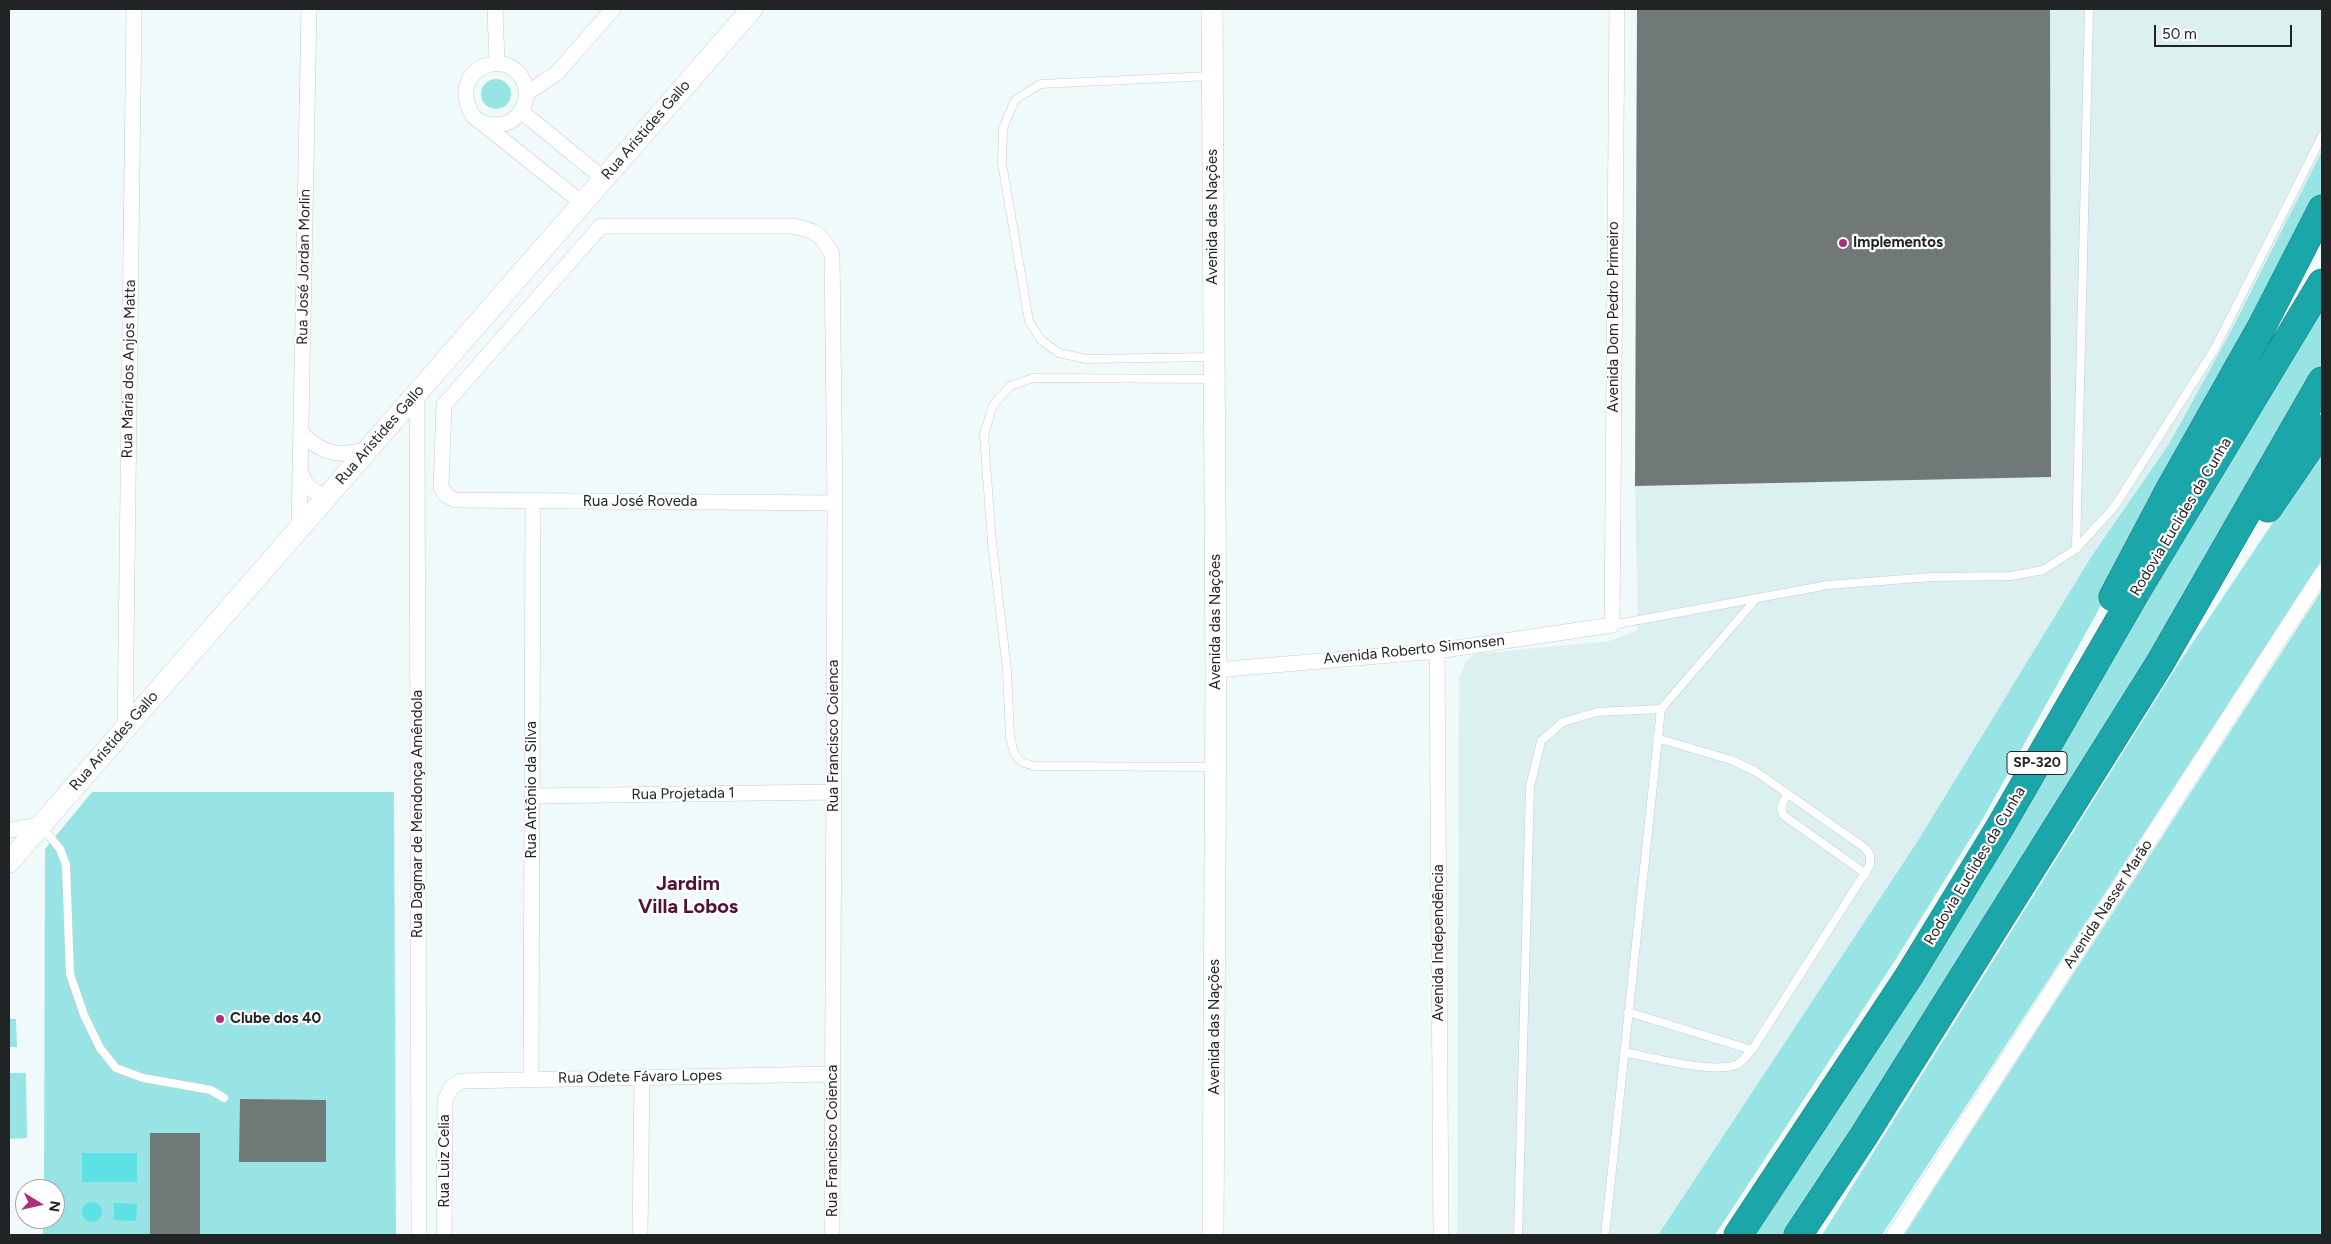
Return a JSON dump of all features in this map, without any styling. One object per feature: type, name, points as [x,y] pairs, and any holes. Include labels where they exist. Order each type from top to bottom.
[{"type":"highway","points":[[2000,827],[2120,582],[2261,328],[2322,209]]},
{"type":"highway","name":"Rodovia Euclides da Cunha","points":[[1738,1235],[1909,976],[2000,827],[2137,590],[2322,283]]},
{"type":"highway","name":"SP-320","points":[[1798,1235],[1868,1129],[2160,663],[2322,380]]},
{"type":"highway","points":[[2160,663],[2322,429]]},
{"type":"street","name":"Rua Maria dos Anjos Matta","points":[[125,729],[134,9]]},
{"type":"street","name":"Rua José Jordan Morlin","points":[[299,526],[309,9]]},
{"type":"street","points":[[491,64],[496,46],[495,9]]},
{"type":"street","points":[[525,87],[541,85],[556,74],[613,9]]},
{"type":"street","name":"Rua Aristides Gallo","points":[[9,862],[299,526],[369,449],[752,9]]},
{"type":"street","name":"Avenida das Nações","points":[[1212,9],[1216,670],[1214,1235]]},
{"type":"street","name":"Avenida Dom Pedro Primeiro","points":[[1612,625],[1617,9]]},
{"type":"street","points":[[483,123],[493,126],[504,124],[522,112],[526,103],[525,87],[517,72],[508,66],[491,64],[475,72],[467,81],[464,93],[467,105],[473,116],[582,203]]},
{"type":"street","points":[[522,112],[604,179]]},
{"type":"street","name":"Rua Francisco Coienca","points":[[446,495],[441,487],[444,405],[601,226],[792,226],[809,229],[823,239],[832,254],[833,272],[835,503],[832,1235]]},
{"type":"street","name":"Rua Dagmar de Mendonça Amêndola","points":[[417,393],[418,1235]]},
{"type":"street","points":[[301,433],[314,446],[331,453],[350,454],[369,449]]},
{"type":"street","points":[[301,470],[303,480],[309,488],[318,493],[328,494]]},
{"type":"street","name":"Rua José Roveda","points":[[446,495],[455,500],[466,501],[835,503]]},
{"type":"street","name":"Rua Antônio da Silva","points":[[531,1078],[533,502]]},
{"type":"street","name":"Avenida Nasser Marão","points":[[1894,1235],[2322,573]]},
{"type":"street","name":"Avenida Roberto Simonsen","points":[[1216,670],[1437,651],[1612,625]]},
{"type":"street","name":"Avenida Independência","points":[[1437,651],[1441,1235]]},
{"type":"street","name":"Rua Projetada 1","points":[[532,796],[834,792]]},
{"type":"street","points":[[9,830],[41,825]]},
{"type":"street","name":"Rua Odete Fávaro Lopes","points":[[450,1088],[461,1081],[531,1078],[833,1074]]},
{"type":"street","points":[[640,1235],[642,1076]]},
{"type":"street","name":"Rua Luiz Celia","points":[[444,1235],[445,1100],[450,1088]]},
{"type":"lane","points":[[2076,549],[2089,9]]},
{"type":"lane","points":[[1213,76],[1040,84],[1015,100],[1003,128],[1002,162],[1029,321],[1041,340],[1060,353],[1086,359],[1214,357]]},
{"type":"lane","points":[[1612,625],[1828,585],[1932,578],[2011,576],[2043,570],[2076,549],[2115,506],[2214,350],[2322,136]]},
{"type":"lane","points":[[1214,379],[1033,378],[1010,386],[1004,392],[993,406],[984,435],[992,543],[1007,670],[1010,736],[1014,753],[1021,762],[1034,766],[1216,767]]},
{"type":"lane","points":[[1605,1235],[1661,709],[1755,600]]},
{"type":"lane","points":[[1518,1235],[1530,787],[1541,742],[1564,722],[1597,712],[1661,709]]},
{"type":"lane","points":[[1624,1052],[1724,1068],[1739,1063],[1752,1050],[1870,865],[1870,855],[1866,848],[1755,771],[1731,760],[1658,738]]},
{"type":"lane","points":[[1787,793],[1781,808],[1784,814],[1866,874]]},
{"type":"lane","points":[[41,825],[60,849],[66,865],[70,974],[84,1015],[100,1048],[116,1068],[143,1078],[183,1087],[211,1090],[224,1098]]},
{"type":"lane","points":[[1628,1012],[1752,1050]]},
{"type":"shaded area","points":[[1637,9],[2322,9],[2322,151],[2230,333],[2169,444],[2091,557],[1919,839],[1658,1235],[1457,1235],[1459,677],[1466,662],[1474,654],[1610,641],[1638,630],[1635,486]]},
{"type":"shaded area","points":[[496,79],[507,83],[511,94],[507,105],[496,109],[485,105],[481,94],[485,83]]},
{"type":"shaded area","points":[[2322,151],[2322,194],[2255,327],[1985,815],[1894,962],[1715,1235],[1658,1235],[1919,839],[2091,557],[2169,444],[2230,333]]},
{"type":"shaded area","points":[[2322,300],[2322,366],[2152,660],[1788,1235],[1753,1235]]},
{"type":"shaded area","points":[[2322,449],[2322,560],[1882,1235],[1822,1235],[2173,672]]},
{"type":"shaded area","points":[[2322,590],[2322,1235],[1904,1235]]},
{"type":"shaded area","name":"Clube dos 40","points":[[92,792],[394,792],[396,1235],[43,1235],[43,1229],[65,1229],[65,1179],[44,1179],[45,849]]},
{"type":"shaded area","points":[[9,1019],[16,1019],[17,1047],[9,1047]]},
{"type":"shaded area","points":[[9,1073],[26,1073],[27,1138],[9,1139]]},
{"type":"shaded area","points":[[82,1153],[137,1153],[137,1182],[82,1182]]},
{"type":"shaded area","points":[[92,1202],[99,1205],[102,1212],[99,1219],[92,1222],[85,1219],[82,1212],[85,1205]]},
{"type":"shaded area","points":[[114,1203],[137,1204],[136,1221],[114,1220]]},
{"type":"building","name":"Implementos","points":[[1637,9],[2050,9],[2051,477],[1635,486]]},
{"type":"building","points":[[240,1099],[326,1100],[326,1162],[239,1162]]},
{"type":"building","points":[[150,1133],[200,1133],[200,1235],[150,1235]]},
{"type":"place","name":"Implementos","points":[[1843,243]]},
{"type":"place","name":"Clube dos 40","points":[[220,1019]]},
{"type":"district","name":"Jardim Villa Lobos","points":[[688,896]]}]
